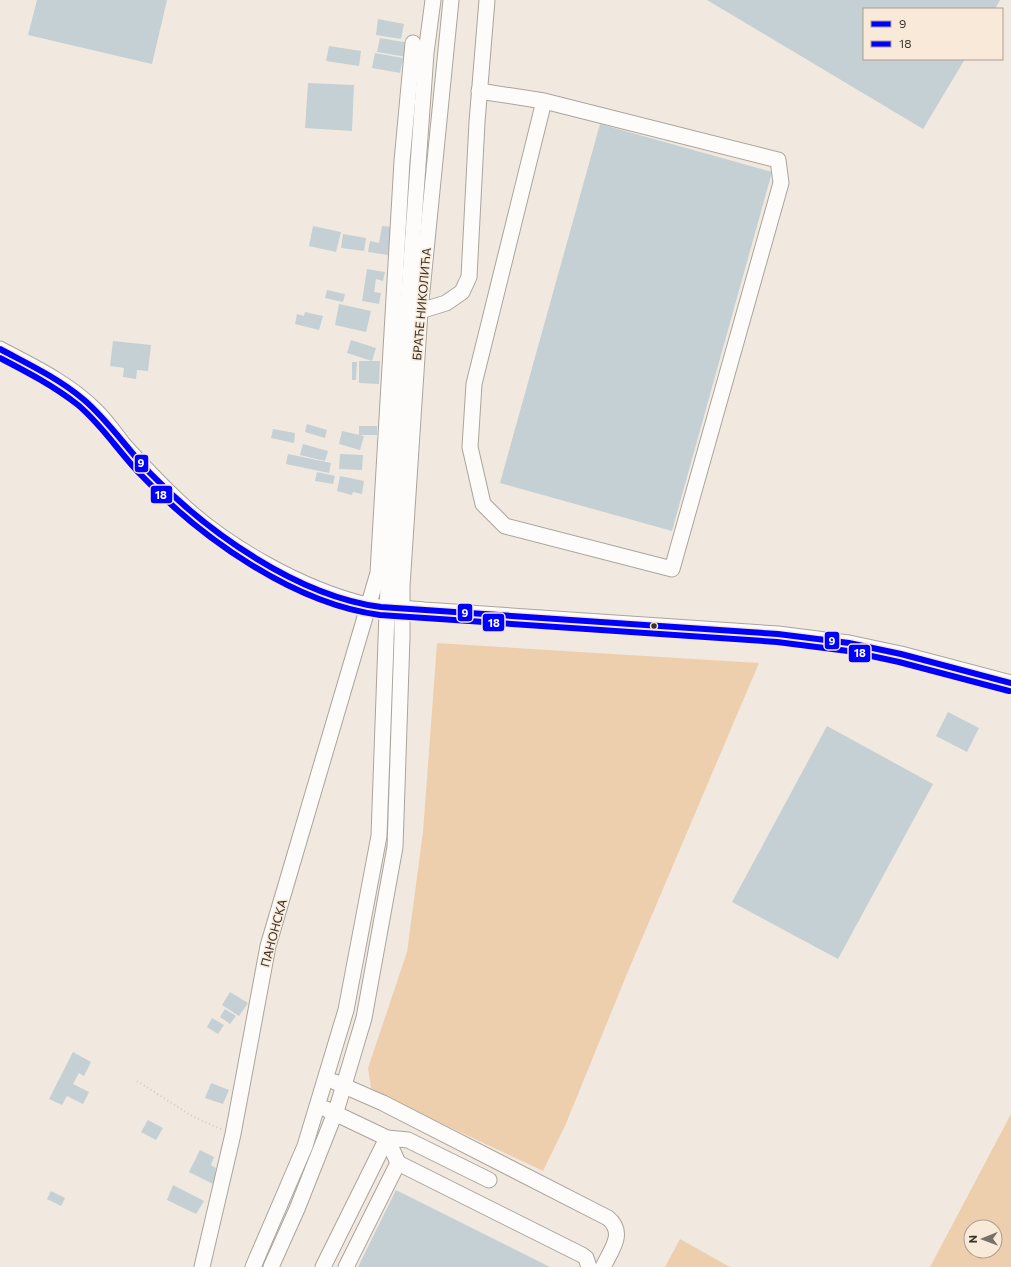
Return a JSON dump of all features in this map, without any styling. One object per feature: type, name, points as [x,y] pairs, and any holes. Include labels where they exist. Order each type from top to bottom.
[{"type":"street","name":"БРАЋЕ НИКОЛИЋА","points":[[253,1267],[305,1146],[346,1010],[379,836],[387,607],[426,53],[433,0]]},
{"type":"street","name":"БРАЋЕ НИКОЛИЋА","points":[[271,1267],[297,1209],[335,1113],[364,1018],[395,847],[403,608],[402,586],[420,312],[450,0]]},
{"type":"street","points":[[420,312],[446,303],[462,292],[469,277],[479,91],[487,0]]},
{"type":"street","name":"ПАНОНСКА","points":[[202,1267],[233,1134],[268,946],[378,573],[396,246],[412,43]]},
{"type":"street","points":[[479,91],[544,101],[778,160],[781,183],[672,569],[505,526],[483,504],[470,448],[474,384],[544,101]]},
{"type":"street","points":[[0,349],[56,380],[94,409],[176,500],[198,519],[225,538],[306,584],[368,605],[778,634],[849,643],[901,654],[1011,683]]},
{"type":"street","points":[[326,1077],[383,1103],[608,1218],[617,1229],[618,1236],[603,1267]]},
{"type":"street","points":[[318,1104],[387,1138],[408,1140],[489,1180]]},
{"type":"street","points":[[387,1138],[398,1163],[582,1255],[586,1258],[590,1267]]},
{"type":"street","points":[[323,1267],[387,1138]]},
{"type":"street","points":[[346,1267],[398,1163]]},
{"type":"path","points":[[137,1082],[192,1116],[233,1134]]},
{"type":"shaded area","points":[[437,643],[759,663],[629,969],[565,1126],[543,1171],[386,1097],[371,1088],[368,1068],[407,952],[423,832]]},
{"type":"shaded area","points":[[1011,1114],[1011,1267],[930,1267]]},
{"type":"shaded area","points":[[680,1239],[730,1267],[665,1267]]},
{"type":"building","points":[[37,0],[167,0],[152,64],[28,35]]},
{"type":"building","points":[[707,0],[1000,0],[996,8],[863,8],[863,60],[964,60],[923,129]]},
{"type":"building","points":[[378,19],[404,24],[401,39],[376,35]]},
{"type":"building","points":[[380,38],[409,43],[407,57],[377,52]]},
{"type":"building","points":[[329,46],[361,51],[359,66],[326,61]]},
{"type":"building","points":[[375,53],[403,58],[400,73],[372,68]]},
{"type":"building","points":[[308,83],[354,85],[352,131],[305,128]]},
{"type":"building","points":[[600,124],[772,172],[672,531],[500,483]]},
{"type":"building","points":[[313,226],[341,232],[336,252],[309,246]]},
{"type":"building","points":[[382,226],[393,227],[388,255],[368,252],[370,241],[379,243]]},
{"type":"building","points":[[343,234],[366,238],[364,251],[341,248]]},
{"type":"building","points":[[367,269],[385,272],[383,281],[376,279],[374,292],[381,293],[379,304],[362,301]]},
{"type":"building","points":[[327,290],[345,294],[343,302],[325,298]]},
{"type":"building","points":[[339,304],[371,311],[366,332],[335,325]]},
{"type":"building","points":[[305,312],[323,316],[319,330],[295,324],[297,314],[304,316]]},
{"type":"building","points":[[351,340],[376,348],[372,361],[347,353]]},
{"type":"building","points":[[113,341],[151,345],[148,371],[137,370],[136,379],[123,377],[124,368],[110,366]]},
{"type":"building","points":[[359,361],[380,361],[379,384],[359,383]]},
{"type":"building","points":[[352,362],[357,362],[356,380],[352,380]]},
{"type":"building","points":[[307,424],[327,430],[325,438],[305,432]]},
{"type":"building","points":[[359,426],[377,426],[377,435],[359,435]]},
{"type":"building","points":[[273,429],[295,433],[294,443],[271,438]]},
{"type":"building","points":[[342,431],[364,436],[360,450],[339,444]]},
{"type":"building","points":[[303,444],[328,451],[325,461],[300,455]]},
{"type":"building","points":[[288,454],[331,463],[329,473],[286,464]]},
{"type":"building","points":[[340,454],[363,455],[362,470],[339,469]]},
{"type":"building","points":[[317,472],[335,476],[333,484],[315,481]]},
{"type":"building","points":[[340,476],[364,481],[362,494],[353,492],[352,495],[337,491]]},
{"type":"building","points":[[948,712],[979,728],[967,752],[936,736]]},
{"type":"building","points":[[827,726],[933,784],[838,959],[732,902]]},
{"type":"building","points":[[230,992],[248,1003],[239,1016],[222,1005]]},
{"type":"building","points":[[225,1009],[236,1016],[230,1024],[220,1017]]},
{"type":"building","points":[[212,1018],[224,1025],[218,1034],[207,1027]]},
{"type":"building","points":[[73,1052],[91,1062],[84,1076],[79,1073],[73,1084],[89,1092],[83,1104],[67,1096],[62,1105],[49,1099]]},
{"type":"building","points":[[211,1083],[229,1090],[223,1104],[205,1098]]},
{"type":"building","points":[[148,1120],[163,1128],[156,1140],[141,1132]]},
{"type":"building","points":[[200,1150],[214,1157],[211,1165],[216,1168],[215,1173],[220,1175],[217,1186],[189,1172]]},
{"type":"building","points":[[173,1185],[204,1201],[196,1214],[167,1200]]},
{"type":"building","points":[[396,1190],[550,1267],[358,1267]]},
{"type":"building","points":[[51,1191],[65,1198],[61,1206],[47,1199]]},
{"type":"transit line","name":"9","points":[[0,349],[53,378],[83,399],[101,416],[150,473],[198,517],[226,538],[255,558],[286,575],[317,590],[349,601],[381,607],[778,634],[849,643],[901,654],[1011,683]]},
{"type":"transit line","name":"18","points":[[0,358],[50,385],[78,405],[87,413],[143,477],[166,500],[192,523],[221,545],[251,565],[283,583],[315,597],[348,608],[380,615],[777,642],[848,651],[899,662],[1009,691]]}]
